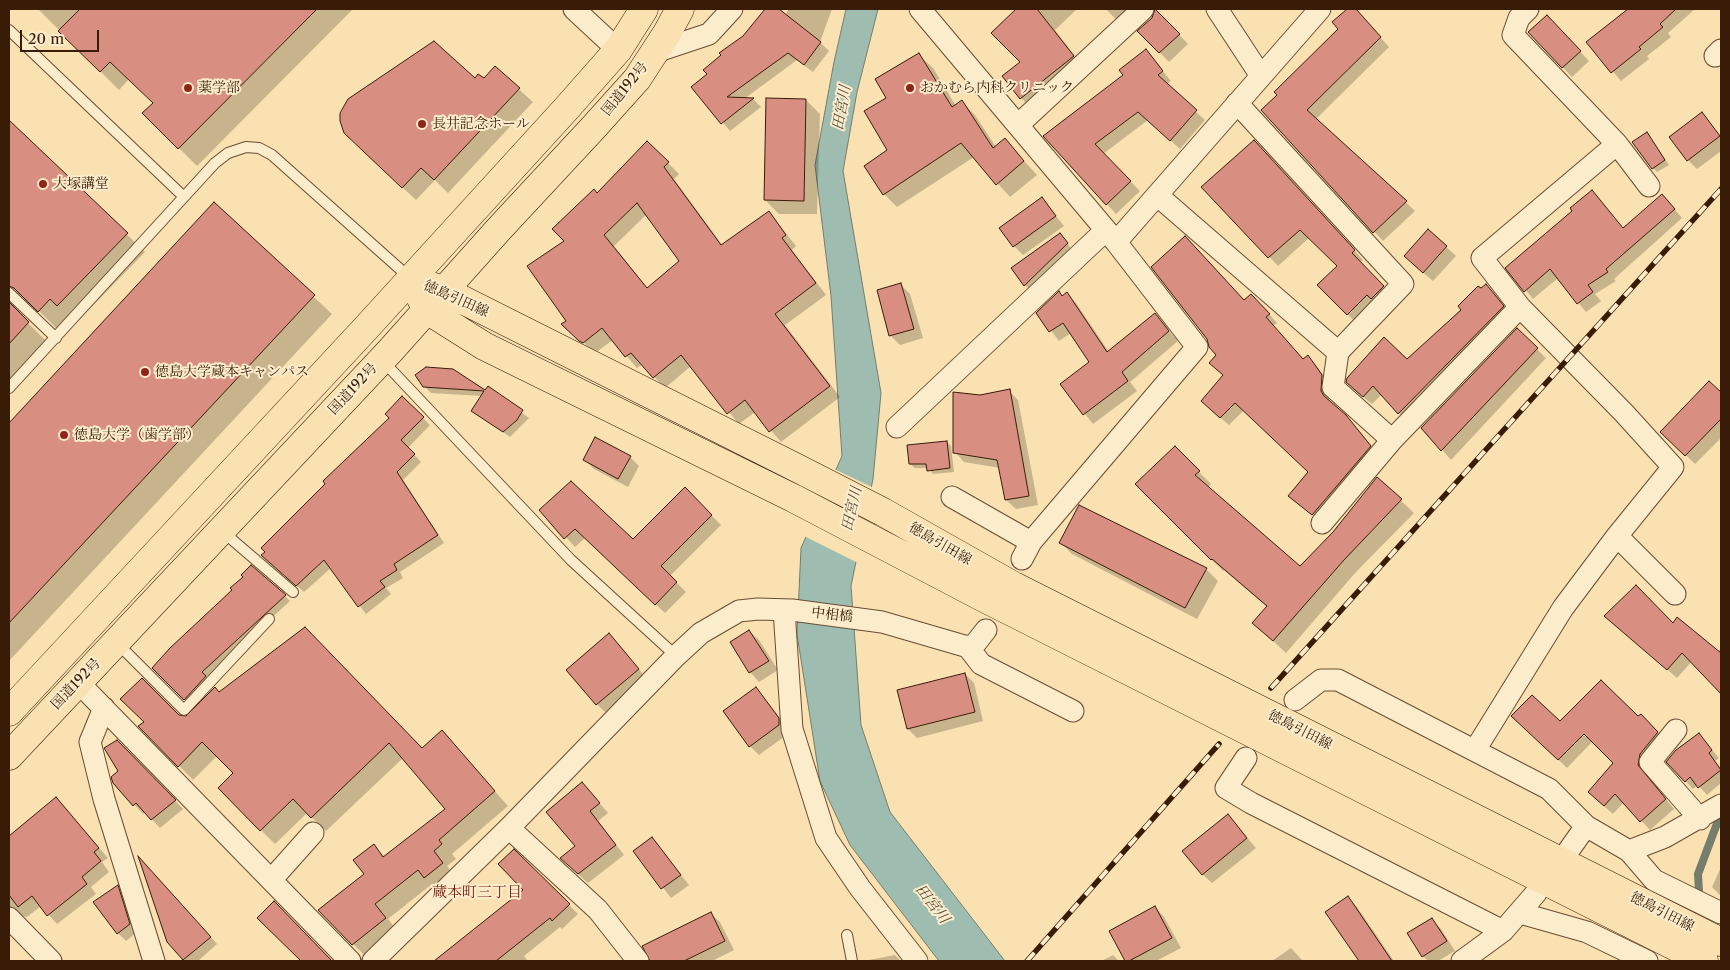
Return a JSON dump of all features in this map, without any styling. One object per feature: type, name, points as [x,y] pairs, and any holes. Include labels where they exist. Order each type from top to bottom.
[{"type":"main road","points":[[9,712],[411,279],[618,50],[644,9]]},
{"type":"main road","name":"国道192号","points":[[9,756],[436,301],[498,229],[637,79],[680,9]]},
{"type":"main road","name":"徳島引田線","points":[[411,279],[484,346],[793,498],[984,598],[1704,961]]},
{"type":"main road","name":"徳島引田線","points":[[436,301],[793,466],[883,512],[1014,586],[1721,942]]},
{"type":"street","points":[[574,9],[618,50]]},
{"type":"street","points":[[655,52],[708,34],[732,9]]},
{"type":"street","points":[[920,9],[1111,236],[1197,347],[1026,550],[952,497]]},
{"type":"street","points":[[1018,125],[1143,9]]},
{"type":"street","points":[[1217,9],[1261,76]]},
{"type":"street","points":[[898,427],[1158,195],[1320,9]]},
{"type":"street","points":[[1528,9],[1519,18],[1513,35],[1617,144],[1649,186]]},
{"type":"street","points":[[1237,103],[1403,284],[1338,352],[1333,387],[1392,440]]},
{"type":"street","points":[[1474,750],[1562,608],[1617,536],[1674,467],[1520,307],[1482,258],[1617,144]]},
{"type":"street","points":[[1158,195],[1338,352]]},
{"type":"street","points":[[1322,523],[1392,440],[1520,307]]},
{"type":"street","points":[[1617,536],[1675,594]]},
{"type":"street","name":"中相橋","points":[[373,961],[509,828],[676,656],[702,633],[739,612],[758,608],[872,620],[968,647]]},
{"type":"street","points":[[788,610],[792,729],[826,838],[860,888],[917,961]]},
{"type":"street","points":[[986,630],[975,644],[968,647],[981,664],[1073,711]]},
{"type":"street","points":[[1295,700],[1321,680],[1338,680],[1549,789],[1586,826],[1629,851],[1654,880],[1721,913]]},
{"type":"street","points":[[78,682],[350,961]]},
{"type":"street","points":[[104,708],[90,742],[104,799],[154,961]]},
{"type":"street","points":[[1676,730],[1650,762],[1700,819]]},
{"type":"street","points":[[1246,758],[1226,788],[1251,803],[1503,931]]},
{"type":"street","points":[[1629,851],[1664,837],[1700,819],[1720,806]]},
{"type":"street","points":[[1569,850],[1586,826]]},
{"type":"street","points":[[509,828],[598,910],[638,961]]},
{"type":"street","points":[[272,879],[313,833]]},
{"type":"street","points":[[1462,961],[1503,931],[1536,893]]},
{"type":"street","points":[[1520,913],[1587,932],[1647,961]]},
{"type":"street","points":[[9,918],[51,961]]},
{"type":"lane","points":[[9,30],[183,196]]},
{"type":"lane","points":[[9,388],[215,163],[228,153],[246,147],[259,148],[272,155],[411,279]]},
{"type":"lane","points":[[9,293],[56,338]]},
{"type":"lane","points":[[382,359],[571,560],[676,656]]},
{"type":"lane","points":[[221,530],[293,592]]},
{"type":"lane","points":[[116,642],[184,710],[269,619]]},
{"type":"lane","points":[[847,935],[852,961]]},
{"type":"water","name":"田宮川","points":[[846,9],[878,9],[857,92],[843,171],[881,393],[873,479],[851,586],[861,725],[890,812],[1005,961],[939,961],[850,845],[820,781],[797,634],[801,548],[842,456],[831,296],[815,165]]},
{"type":"pier","points":[[834,469],[874,488],[858,563],[804,536]]},
{"type":"building","name":"薬学部","points":[[80,9],[317,9],[178,149],[142,113],[153,103],[110,62],[100,72],[58,31]]},
{"type":"building","points":[[765,9],[779,9],[821,42],[804,65],[788,53],[727,97],[754,98],[721,124],[691,87],[707,74],[703,70],[721,55],[719,53],[743,36]]},
{"type":"building","points":[[1016,9],[1037,9],[1074,56],[1020,99],[1002,76],[1020,62],[991,33]]},
{"type":"building","points":[[1155,9],[1180,34],[1159,53],[1137,31],[1152,18]]},
{"type":"building","points":[[1347,9],[1356,9],[1381,37],[1307,110],[1407,201],[1373,233],[1261,110],[1277,95],[1274,92],[1338,29],[1332,22]]},
{"type":"building","points":[[1628,9],[1676,9],[1660,24],[1663,27],[1639,47],[1641,49],[1611,73],[1586,42]]},
{"type":"building","points":[[1547,15],[1581,51],[1562,68],[1528,32]]},
{"type":"building","points":[[434,41],[475,78],[478,74],[484,78],[495,66],[520,88],[434,180],[421,168],[402,188],[344,133],[340,121],[340,113],[348,99]]},
{"type":"building","points":[[1146,49],[1163,71],[1158,75],[1197,110],[1170,141],[1138,112],[1095,144],[1131,181],[1106,205],[1043,136],[1123,75],[1119,70]]},
{"type":"building","points":[[919,53],[952,107],[962,100],[993,148],[1005,138],[1024,161],[996,185],[961,143],[883,195],[864,166],[887,150],[864,111],[886,98],[875,79]]},
{"type":"building","points":[[766,98],[806,99],[804,201],[764,200]]},
{"type":"building","points":[[1702,112],[1720,136],[1687,161],[1669,137]]},
{"type":"building","name":"大塚講堂","points":[[9,120],[128,233],[57,306],[50,299],[38,312],[14,288],[9,286]]},
{"type":"building","points":[[1647,132],[1665,160],[1652,169],[1632,142]]},
{"type":"building","points":[[1254,140],[1355,250],[1352,253],[1384,286],[1371,299],[1367,295],[1347,315],[1317,285],[1337,266],[1300,230],[1268,258],[1201,187]]},
{"type":"building","points":[[647,141],[669,162],[664,167],[721,245],[769,211],[786,235],[782,238],[816,283],[775,314],[830,386],[769,432],[745,400],[727,414],[681,355],[653,378],[631,353],[625,357],[602,328],[583,343],[579,341],[561,324],[566,321],[527,266],[564,241],[552,229],[594,189],[597,193]],"holes":[[[637,203],[679,261],[647,288],[604,235]]]},
{"type":"building","points":[[1592,190],[1623,228],[1662,194],[1675,209],[1606,269],[1608,272],[1588,285],[1593,292],[1577,304],[1550,269],[1524,292],[1505,268],[1572,211],[1570,208]]},
{"type":"building","points":[[1042,197],[1056,216],[1013,247],[999,228]]},
{"type":"building","points":[[214,202],[315,295],[9,623],[9,423]]},
{"type":"building","points":[[1428,229],[1447,246],[1423,273],[1404,256]]},
{"type":"building","points":[[1060,233],[1068,243],[1024,286],[1011,268]]},
{"type":"building","points":[[1185,236],[1244,300],[1251,294],[1270,314],[1266,317],[1303,359],[1308,355],[1322,375],[1321,391],[1324,396],[1346,415],[1371,446],[1312,515],[1288,496],[1308,472],[1235,403],[1220,418],[1201,401],[1223,375],[1209,363],[1216,355],[1209,347],[1207,339],[1151,267]]},
{"type":"building","points":[[901,283],[914,329],[889,336],[877,290]]},
{"type":"building","points":[[1486,284],[1504,306],[1398,414],[1373,386],[1363,397],[1346,382],[1347,378],[1384,337],[1407,359],[1461,310],[1458,306],[1478,286],[1481,288]]},
{"type":"building","points":[[1059,291],[1062,296],[1067,292],[1107,352],[1155,313],[1169,331],[1122,372],[1128,381],[1083,415],[1060,384],[1089,362],[1063,323],[1049,332],[1036,313]]},
{"type":"building","points":[[9,302],[29,322],[9,344]]},
{"type":"building","points":[[1517,328],[1538,348],[1441,451],[1421,428]]},
{"type":"building","points":[[426,367],[453,369],[485,390],[488,386],[523,410],[517,420],[503,432],[471,411],[484,391],[423,387],[415,375]]},
{"type":"building","points":[[1709,381],[1721,392],[1721,419],[1685,456],[1660,432]]},
{"type":"building","points":[[1010,389],[1029,496],[1005,500],[997,460],[953,453],[953,392],[980,395]]},
{"type":"building","points":[[402,396],[424,417],[401,440],[415,454],[397,472],[438,535],[394,564],[397,570],[380,581],[385,587],[358,607],[324,560],[296,586],[261,555],[265,552],[261,548],[325,484],[323,481],[389,418],[385,414]]},
{"type":"building","points":[[595,437],[631,456],[618,479],[583,460]]},
{"type":"building","points":[[947,441],[950,468],[927,471],[926,464],[909,464],[907,445]]},
{"type":"building","points":[[1175,446],[1200,471],[1195,475],[1300,566],[1333,532],[1377,477],[1402,499],[1344,560],[1273,641],[1252,623],[1267,606],[1211,560],[1135,484]]},
{"type":"building","points":[[571,481],[633,539],[685,487],[712,515],[661,566],[677,582],[655,605],[575,529],[564,539],[539,510]]},
{"type":"building","points":[[1079,505],[1207,568],[1185,608],[1059,543]]},
{"type":"building","points":[[251,565],[286,595],[202,672],[206,676],[184,700],[152,668],[170,648],[232,590],[230,588],[243,577],[241,575]]},
{"type":"building","points":[[1636,585],[1673,623],[1677,617],[1721,653],[1721,694],[1682,653],[1667,670],[1604,616]]},
{"type":"building","points":[[305,627],[422,748],[442,730],[495,791],[439,840],[442,844],[434,851],[443,863],[424,878],[418,870],[375,904],[386,918],[352,945],[318,910],[364,874],[353,860],[374,844],[383,857],[445,809],[389,743],[311,818],[293,799],[260,831],[218,788],[233,773],[202,742],[178,767],[138,726],[144,722],[120,699],[142,678],[179,715],[186,716],[215,687],[219,692]]},
{"type":"building","points":[[749,630],[769,661],[749,673],[730,642]]},
{"type":"building","points":[[609,633],[639,669],[596,705],[566,670]]},
{"type":"building","points":[[965,673],[975,712],[907,729],[897,690]]},
{"type":"building","points":[[1601,680],[1638,716],[1641,714],[1658,732],[1640,754],[1638,765],[1666,799],[1640,822],[1615,794],[1604,806],[1588,792],[1613,763],[1584,734],[1558,760],[1511,716],[1532,695],[1560,721]]},
{"type":"building","points":[[756,687],[779,718],[779,725],[749,747],[723,711]]},
{"type":"building","points":[[1699,733],[1712,750],[1709,753],[1721,770],[1698,788],[1690,777],[1685,782],[1666,762],[1676,750]]},
{"type":"building","points":[[117,740],[176,800],[151,820],[136,803],[133,806],[113,783],[111,777],[118,771],[104,748]]},
{"type":"building","points":[[582,782],[600,803],[590,811],[616,845],[578,874],[560,858],[575,846],[546,812]]},
{"type":"building","points":[[56,797],[99,848],[94,852],[101,861],[82,877],[87,884],[47,916],[32,896],[18,907],[9,895],[9,836]]},
{"type":"building","points":[[1228,814],[1247,838],[1202,875],[1182,851]]},
{"type":"building","points":[[652,837],[681,875],[661,889],[633,851]]},
{"type":"building","points":[[514,849],[570,904],[552,921],[550,918],[496,961],[434,961],[523,890],[498,864]]},
{"type":"building","points":[[138,856],[211,937],[183,960],[167,942]]},
{"type":"building","points":[[118,885],[130,924],[117,934],[93,902]]},
{"type":"building","points":[[1348,896],[1392,961],[1359,961],[1325,912]]},
{"type":"building","points":[[274,901],[332,961],[301,961],[257,918]]},
{"type":"building","points":[[1155,906],[1172,938],[1129,961],[1125,961],[1109,931]]},
{"type":"building","points":[[711,912],[725,941],[684,961],[650,961],[642,946]]},
{"type":"building","points":[[1432,918],[1447,941],[1422,957],[1407,933]]},
{"type":"waterway","points":[[1699,892],[1698,874],[1721,813]]},
{"type":"railway","points":[[1271,688],[1721,189]]},
{"type":"railway","points":[[1027,961],[1219,744]]},
{"type":"place","name":"薬学部","points":[[188,88]]},
{"type":"place","name":"おかむら内科クリニック","points":[[910,88]]},
{"type":"place","name":"長井記念ホール","points":[[422,124]]},
{"type":"place","name":"大塚講堂","points":[[43,184]]},
{"type":"place","name":"徳島大学蔵本キャンパス","points":[[145,372]]},
{"type":"place","name":"徳島大学（歯学部）","points":[[64,435]]},
{"type":"district","name":"蔵本町三丁目","points":[[477,893]]}]
